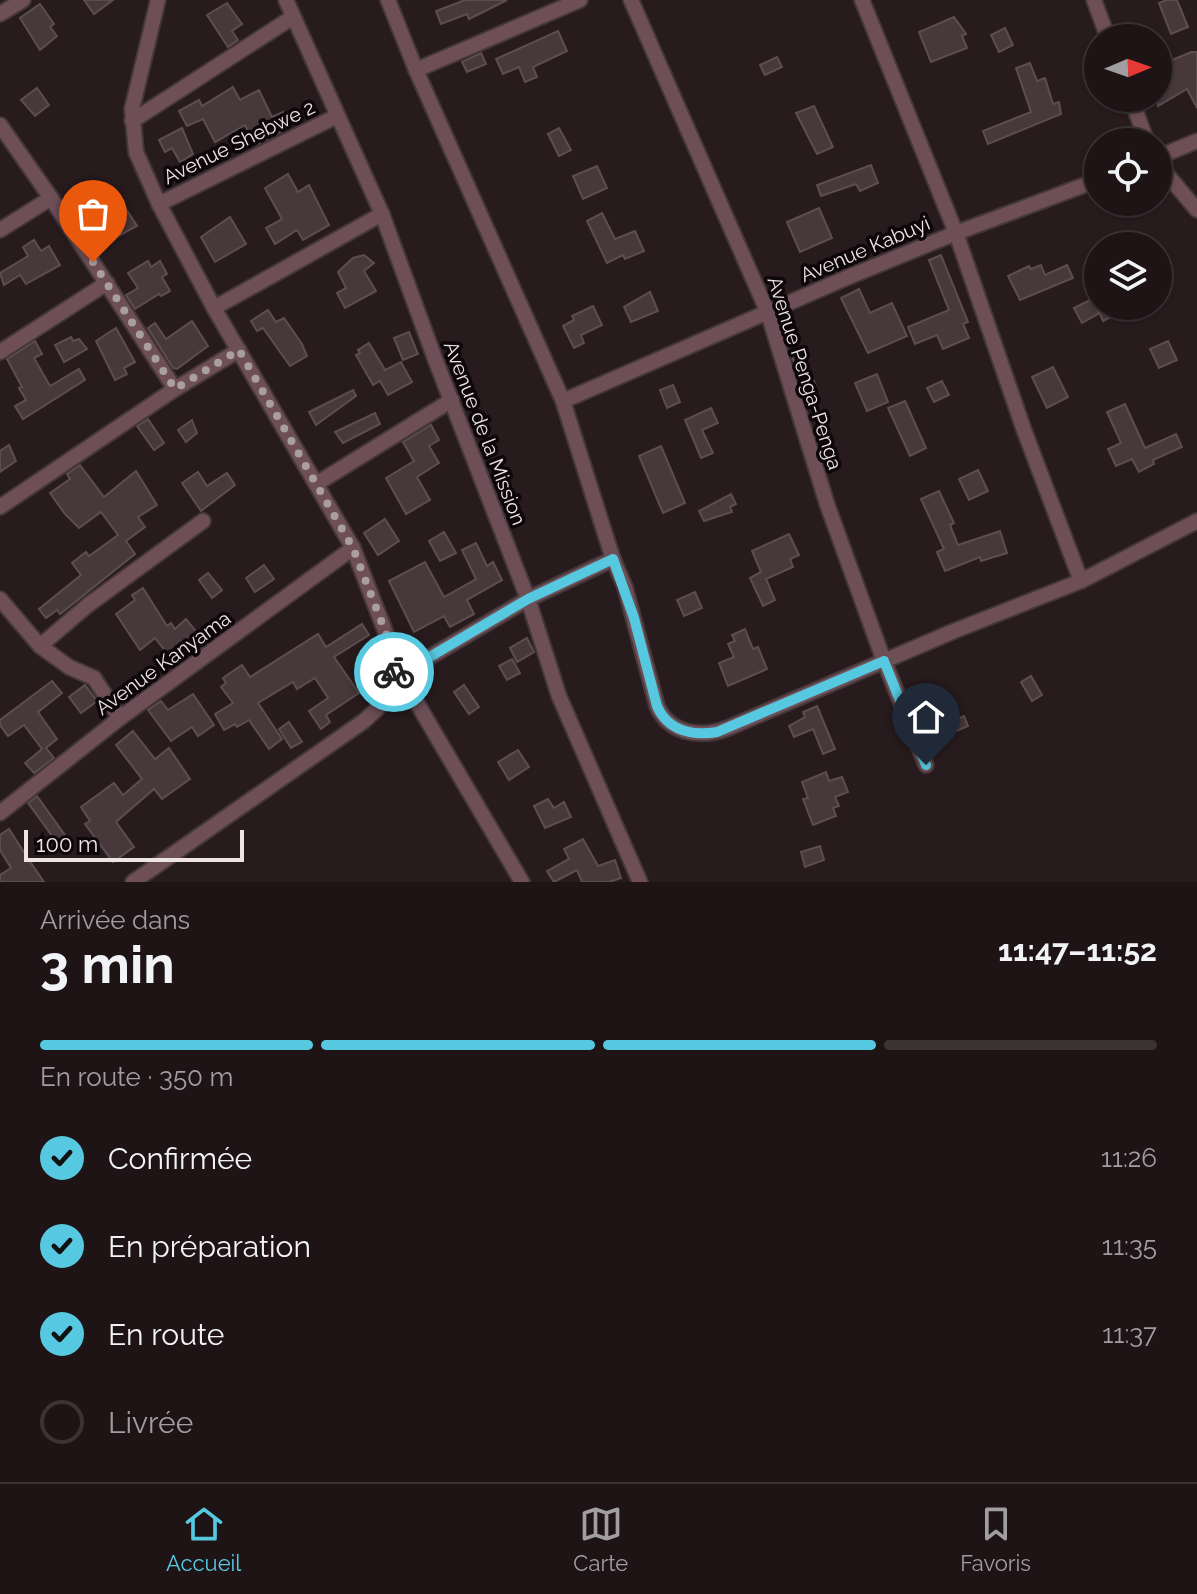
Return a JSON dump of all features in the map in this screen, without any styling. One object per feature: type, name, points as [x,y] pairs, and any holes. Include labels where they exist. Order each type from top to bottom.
[{"type":"street","points":[[0,14],[23,0]]},
{"type":"street","points":[[158,0],[135,93],[132,121],[136,152],[159,204],[214,308],[353,548],[387,636],[397,676],[522,882]]},
{"type":"street","name":"Avenue de la Mission","points":[[286,0],[382,214],[528,599],[559,696],[640,882]]},
{"type":"street","points":[[388,0],[563,401],[634,618],[657,706],[667,721],[682,731],[701,734],[717,732],[1081,581],[1197,521]]},
{"type":"street","points":[[416,70],[580,0]]},
{"type":"street","name":"Avenue Penga-Penga","points":[[631,0],[768,313],[827,504],[926,765]]},
{"type":"street","points":[[862,0],[956,233],[1024,430],[1081,581]]},
{"type":"street","points":[[1094,0],[1103,24]]},
{"type":"street","points":[[132,121],[293,17]]},
{"type":"street","name":"Avenue Shebwe 2","points":[[159,204],[337,116]]},
{"type":"street","points":[[0,125],[175,389]]},
{"type":"street","points":[[1172,151],[1197,141]]},
{"type":"street","points":[[1172,181],[1197,210]]},
{"type":"street","name":"Avenue Kabuyi","points":[[563,401],[956,233],[1084,185]]},
{"type":"street","points":[[0,230],[51,198]]},
{"type":"street","points":[[214,308],[382,214]]},
{"type":"street","points":[[0,352],[107,283]]},
{"type":"street","points":[[0,507],[175,389],[239,350]]},
{"type":"street","points":[[316,484],[452,400]]},
{"type":"street","points":[[40,646],[88,605],[203,521]]},
{"type":"street","name":"Avenue Kanyama","points":[[0,813],[120,718],[353,548]]},
{"type":"street","points":[[133,882],[364,721],[383,701],[397,676],[528,599],[613,559]]},
{"type":"street","points":[[0,599],[40,646],[69,667],[94,678],[120,718]]},
{"type":"building","points":[[84,0],[113,0],[94,14]]},
{"type":"building","points":[[465,0],[507,0],[469,19],[467,14],[441,24],[436,11]]},
{"type":"building","points":[[1177,0],[1188,27],[1172,34],[1172,24],[1167,24],[1159,3]]},
{"type":"building","points":[[227,3],[242,24],[232,31],[238,40],[228,47],[207,15]]},
{"type":"building","points":[[40,4],[54,24],[50,27],[57,36],[40,50],[20,18]]},
{"type":"building","points":[[954,17],[966,34],[962,36],[967,48],[931,62],[919,32]]},
{"type":"building","points":[[1005,28],[1013,45],[999,52],[991,35]]},
{"type":"building","points":[[558,31],[567,51],[533,67],[537,77],[525,82],[519,67],[503,74],[496,59]]},
{"type":"building","points":[[1197,52],[1197,108],[1187,89],[1172,98],[1172,60]]},
{"type":"building","points":[[481,53],[486,64],[467,72],[462,62]]},
{"type":"building","points":[[777,57],[782,67],[765,75],[760,65]]},
{"type":"building","points":[[1030,63],[1037,81],[1045,78],[1053,104],[1059,102],[1061,114],[988,144],[983,131],[1031,112],[1016,68]]},
{"type":"building","points":[[233,87],[240,100],[259,90],[272,117],[283,112],[290,127],[256,145],[245,125],[215,142],[203,119],[187,126],[179,111],[199,100],[202,106]]},
{"type":"building","points":[[37,88],[49,105],[35,116],[21,100]]},
{"type":"building","points":[[814,106],[833,147],[817,154],[796,113]]},
{"type":"building","points":[[182,128],[193,154],[180,162],[172,148],[165,152],[159,140]]},
{"type":"building","points":[[559,128],[571,150],[559,156],[548,134]]},
{"type":"building","points":[[871,165],[878,183],[860,191],[856,184],[821,196],[817,185]]},
{"type":"building","points":[[597,166],[607,188],[583,199],[573,176]]},
{"type":"building","points":[[288,174],[298,192],[309,185],[329,225],[303,240],[297,230],[275,244],[266,228],[282,219],[265,188]]},
{"type":"building","points":[[104,185],[117,195],[137,226],[100,246],[74,203]]},
{"type":"building","points":[[819,208],[832,238],[800,252],[787,222]]},
{"type":"building","points":[[602,213],[615,239],[635,231],[644,251],[625,259],[623,255],[607,263],[587,221]]},
{"type":"building","points":[[230,217],[246,244],[215,262],[201,237]]},
{"type":"building","points":[[34,240],[41,251],[49,246],[60,265],[26,284],[20,275],[4,285],[0,273],[28,256],[23,247]]},
{"type":"building","points":[[364,255],[374,263],[364,271],[376,291],[345,308],[337,293],[346,288],[338,272],[353,258]]},
{"type":"building","points":[[941,255],[968,322],[963,324],[969,338],[943,349],[937,335],[915,344],[908,327],[949,310],[929,260]]},
{"type":"building","points":[[148,261],[151,267],[160,261],[167,274],[162,277],[170,291],[135,309],[126,295],[138,288],[128,273]]},
{"type":"building","points":[[1041,265],[1045,275],[1067,265],[1073,278],[1020,300],[1008,276],[1029,266],[1031,269]]},
{"type":"building","points":[[859,289],[870,313],[892,303],[907,336],[868,353],[841,298]]},
{"type":"building","points":[[650,292],[658,311],[631,322],[624,307]]},
{"type":"building","points":[[1084,303],[1084,320],[1087,320],[1082,323],[1074,308]]},
{"type":"building","points":[[593,306],[602,325],[581,335],[584,343],[574,348],[563,326],[574,320],[572,316]]},
{"type":"building","points":[[268,310],[276,322],[284,318],[307,356],[290,366],[263,328],[257,331],[251,321]]},
{"type":"building","points":[[192,321],[208,346],[177,369],[173,368],[148,328],[155,323],[166,339]]},
{"type":"building","points":[[116,328],[135,362],[124,368],[127,374],[115,380],[96,341]]},
{"type":"building","points":[[409,332],[418,354],[403,360],[394,338]]},
{"type":"building","points":[[71,337],[73,341],[79,339],[87,349],[64,362],[55,345]]},
{"type":"building","points":[[35,341],[42,354],[34,358],[50,386],[79,369],[85,380],[23,419],[15,406],[26,400],[7,359]]},
{"type":"building","points":[[1168,341],[1177,360],[1159,368],[1150,349]]},
{"type":"building","points":[[369,343],[385,370],[401,362],[412,382],[388,395],[380,381],[373,385],[356,355]]},
{"type":"building","points":[[801,351],[816,386],[806,391],[791,355]]},
{"type":"building","points":[[1053,367],[1068,397],[1047,408],[1032,377]]},
{"type":"building","points":[[877,374],[888,402],[867,411],[855,383]]},
{"type":"building","points":[[942,381],[949,395],[934,402],[927,388]]},
{"type":"building","points":[[673,385],[680,402],[667,408],[660,390]]},
{"type":"building","points":[[353,390],[356,396],[316,425],[309,412]]},
{"type":"building","points":[[905,401],[926,448],[910,456],[888,408]]},
{"type":"building","points":[[1125,404],[1145,448],[1176,434],[1182,447],[1153,460],[1154,464],[1139,472],[1132,459],[1116,466],[1108,449],[1121,443],[1107,412]]},
{"type":"building","points":[[711,408],[718,423],[702,430],[713,453],[701,458],[685,420]]},
{"type":"building","points":[[375,413],[380,424],[343,443],[335,432]]},
{"type":"building","points":[[148,419],[164,443],[154,450],[137,426]]},
{"type":"building","points":[[192,420],[197,433],[186,442],[178,430]]},
{"type":"building","points":[[431,425],[439,440],[429,446],[439,463],[417,477],[430,500],[406,514],[386,478],[414,461],[403,442]]},
{"type":"building","points":[[9,445],[16,461],[0,472],[0,451]]},
{"type":"building","points":[[661,446],[685,503],[663,513],[639,456]]},
{"type":"building","points":[[80,465],[104,497],[136,471],[157,505],[138,517],[145,527],[126,541],[135,554],[60,614],[57,610],[46,618],[39,609],[81,575],[72,563],[86,552],[89,556],[118,535],[101,512],[79,528],[50,493],[70,479],[67,474]]},
{"type":"building","points":[[978,470],[988,491],[969,500],[959,479]]},
{"type":"building","points":[[198,472],[207,486],[227,473],[235,485],[201,511],[182,483]]},
{"type":"building","points":[[939,491],[954,523],[950,525],[958,545],[1000,531],[1007,553],[981,561],[980,557],[945,571],[937,552],[944,549],[921,499]]},
{"type":"building","points":[[731,494],[736,504],[730,507],[732,512],[704,521],[699,511]]},
{"type":"building","points":[[385,519],[399,541],[378,555],[364,533]]},
{"type":"building","points":[[444,532],[456,553],[440,561],[429,541]]},
{"type":"building","points":[[789,534],[799,555],[790,559],[793,567],[766,579],[775,600],[763,606],[750,578],[761,572],[752,551]]},
{"type":"building","points":[[476,543],[487,566],[493,562],[502,580],[467,600],[474,614],[450,627],[444,616],[414,632],[389,581],[425,562],[444,597],[476,579],[462,550]]},
{"type":"building","points":[[264,565],[274,579],[255,592],[246,578]]},
{"type":"building","points":[[208,573],[222,590],[212,598],[199,580]]},
{"type":"building","points":[[143,588],[167,626],[171,623],[175,629],[186,619],[202,639],[174,662],[155,638],[140,650],[116,614],[135,600],[132,595]]},
{"type":"building","points":[[695,592],[702,608],[684,616],[677,600]]},
{"type":"building","points":[[362,624],[369,635],[334,657],[359,693],[326,715],[330,722],[321,729],[309,711],[328,698],[315,678],[297,689],[293,682],[258,703],[282,739],[269,749],[249,720],[224,730],[215,714],[233,703],[221,687],[226,683],[223,678],[242,665],[250,677],[318,634],[326,647]]},
{"type":"building","points":[[745,629],[753,649],[758,647],[767,669],[728,686],[719,663],[734,657],[728,644],[735,641],[732,635]]},
{"type":"building","points":[[527,638],[534,652],[517,662],[510,648]]},
{"type":"building","points":[[512,659],[520,673],[507,680],[499,666]]},
{"type":"building","points":[[1031,676],[1042,695],[1032,701],[1021,682]]},
{"type":"building","points":[[52,681],[62,693],[38,712],[57,739],[46,748],[54,758],[34,773],[25,763],[42,749],[24,725],[8,736],[0,720]]},
{"type":"building","points":[[85,685],[97,701],[81,713],[69,697]]},
{"type":"building","points":[[464,685],[479,707],[469,714],[454,692]]},
{"type":"building","points":[[193,694],[214,725],[198,736],[192,727],[171,741],[148,710],[161,701],[168,710]]},
{"type":"building","points":[[817,706],[835,749],[823,754],[813,729],[794,737],[789,726],[805,717],[803,712]]},
{"type":"building","points":[[964,716],[968,726],[945,736],[941,726]]},
{"type":"building","points":[[289,722],[302,742],[291,748],[279,729]]},
{"type":"building","points":[[133,731],[155,759],[169,748],[190,779],[162,799],[154,789],[116,822],[134,847],[113,862],[85,824],[90,821],[81,807],[114,783],[123,795],[142,779],[116,745]]},
{"type":"building","points":[[518,750],[529,767],[509,780],[498,762]]},
{"type":"building","points":[[826,772],[829,781],[842,777],[848,792],[835,797],[839,806],[833,808],[836,816],[813,825],[803,799],[808,798],[802,782]]},
{"type":"building","points":[[37,796],[67,838],[58,844],[28,803]]},
{"type":"building","points":[[548,799],[554,808],[564,802],[571,817],[545,828],[534,806]]},
{"type":"building","points":[[9,829],[44,882],[0,882],[0,875],[11,868],[0,850],[0,835]]},
{"type":"building","points":[[583,839],[598,866],[615,860],[621,878],[609,882],[582,882],[577,870],[554,882],[547,871],[569,859],[564,849]]},
{"type":"building","points":[[820,846],[824,860],[805,867],[801,852]]},
{"type":"way so far","points":[[93,262],[175,389],[239,350],[353,548],[387,636],[394,672]]},
{"type":"route","points":[[394,672],[394,678],[528,599],[613,559],[625,587],[657,706],[661,715],[674,726],[692,733],[717,732],[884,661],[926,765]]}]
